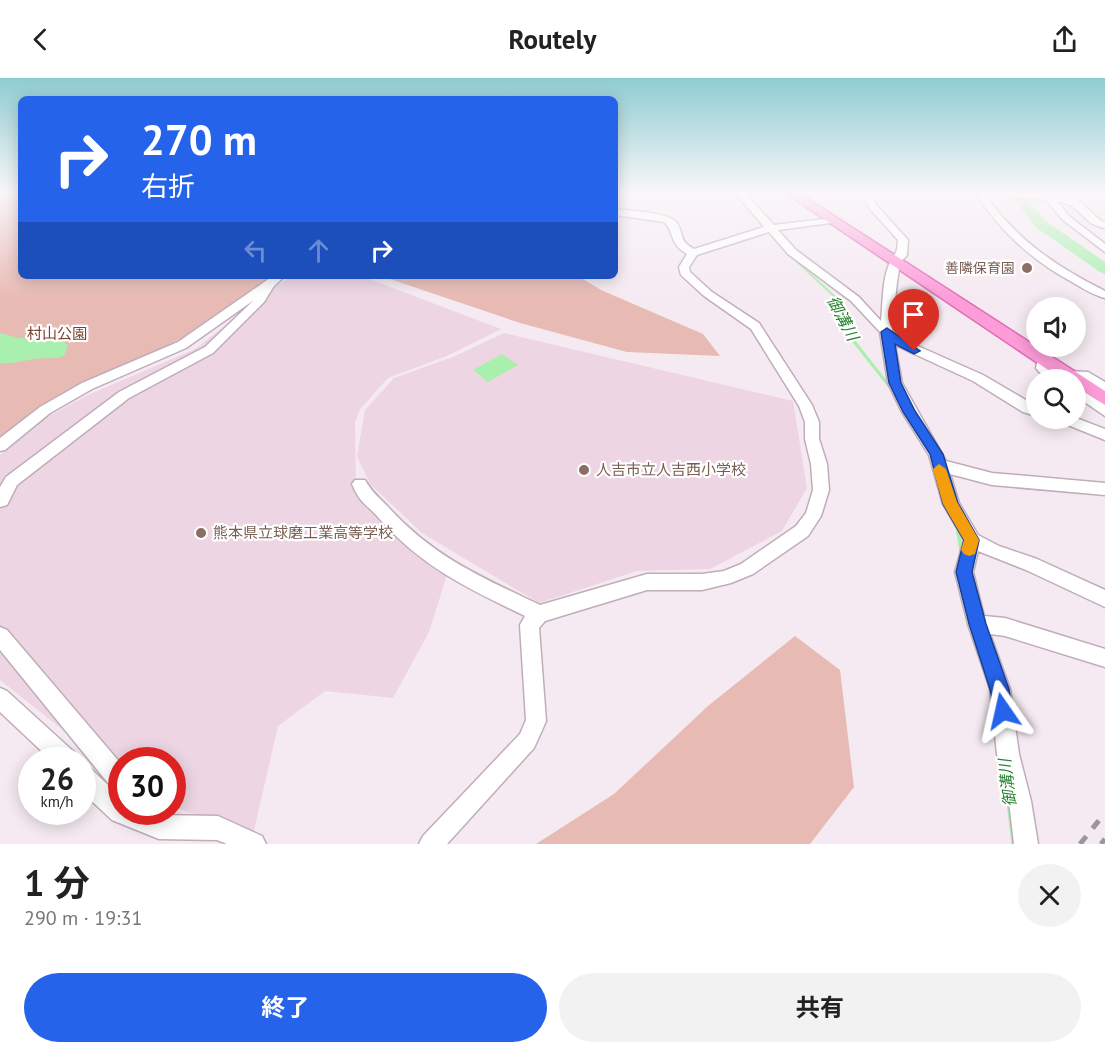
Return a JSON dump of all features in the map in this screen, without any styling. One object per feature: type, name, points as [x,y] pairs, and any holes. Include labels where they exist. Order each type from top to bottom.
[{"type":"main road","points":[[842,228],[1058,369]]},
{"type":"main road","points":[[1086,388],[1105,399]]},
{"type":"street","points":[[674,228],[675,238],[683,248],[693,253]]},
{"type":"street","points":[[431,844],[527,741],[536,721],[529,625],[539,614],[647,582],[702,582],[725,578],[747,568],[802,531],[813,516],[821,490],[819,464],[812,439],[812,422],[805,405],[755,326],[708,294],[685,273],[684,267],[693,253],[772,228],[792,252],[855,299],[868,315],[898,342],[978,378],[1026,407]]},
{"type":"street","points":[[892,228],[903,240],[902,255],[895,262],[887,332],[895,383],[909,412],[936,454],[951,504],[972,540],[994,552],[1031,564],[1105,599]]},
{"type":"street","points":[[1005,228],[1022,245],[1105,295]]},
{"type":"street","points":[[1077,228],[1105,249]]},
{"type":"street","points":[[0,446],[45,410],[87,386],[182,345],[275,280]]},
{"type":"street","points":[[1,501],[11,481],[124,395],[209,350],[260,300],[275,280]]},
{"type":"street","points":[[1086,377],[1105,388]]},
{"type":"street","points":[[1086,397],[1105,411]]},
{"type":"street","points":[[1086,427],[1105,435]]},
{"type":"street","points":[[938,465],[992,479],[1105,489]]},
{"type":"street","points":[[360,484],[366,498],[378,507],[405,537],[426,553],[465,578],[539,614]]},
{"type":"street","points":[[972,540],[964,572],[977,624],[1000,689],[1008,754],[1020,801],[1026,844]]},
{"type":"street","points":[[977,624],[1005,627],[1105,658]]},
{"type":"street","points":[[0,636],[108,765]]},
{"type":"street","points":[[0,698],[52,747]]},
{"type":"street","points":[[96,789],[108,801]]},
{"type":"street","points":[[154,825],[218,828],[254,844]]},
{"type":"shaded area","name":"熊本県立球磨工業高等学校","points":[[288,279],[369,279],[501,329],[447,356],[388,378],[361,408],[355,422],[356,491],[447,575],[429,632],[393,698],[325,691],[278,726],[253,835],[186,812],[186,747],[108,747],[108,766],[96,756],[96,747],[84,747],[0,680],[0,455],[45,418],[88,395],[195,349],[277,285]]},
{"type":"shaded area","points":[[0,333],[19,338],[62,339],[68,346],[64,356],[60,357],[0,363]]},
{"type":"shaded area","name":"人吉市立人吉西小学校","points":[[504,333],[793,401],[807,488],[782,531],[710,569],[637,571],[539,603],[422,533],[370,484],[357,456],[365,410],[394,378],[453,357]]},
{"type":"shaded area","points":[[502,354],[518,365],[488,382],[473,370]]},
{"type":"green space","name":"村山公園","points":[[0,228],[18,228],[18,279],[268,279],[195,332],[61,395],[0,440]]},
{"type":"green space","points":[[390,279],[583,279],[601,290],[703,334],[720,356],[627,352],[520,323]]},
{"type":"green space","points":[[795,636],[840,670],[854,787],[810,844],[536,844],[614,794],[708,706]]},
{"type":"waterway","name":"御溝川","points":[[765,228],[788,253]]},
{"type":"waterway","points":[[1046,228],[1105,269]]},
{"type":"waterway","name":"御溝川","points":[[793,258],[835,297],[837,303]]},
{"type":"waterway","name":"御溝川","points":[[836,302],[849,335],[893,391]]},
{"type":"waterway","name":"御溝川","points":[[957,524],[962,555]]},
{"type":"waterway","name":"御溝川","points":[[1008,795],[1014,844]]},
{"type":"railway","points":[[1080,844],[1105,813]]},
{"type":"railway","points":[[1101,844],[1105,839]]},
{"type":"slow traffic","points":[[939,469],[951,504],[972,540],[969,550]]},
{"type":"place","name":"善隣保育園","points":[[1027,268]]},
{"type":"place","name":"人吉市立人吉西小学校","points":[[584,470]]},
{"type":"place","name":"熊本県立球磨工業高等学校","points":[[201,533]]},
{"type":"route","points":[[914,351],[898,342],[887,332],[895,383],[909,412],[936,454],[951,504],[972,540],[964,572],[977,624],[1000,689],[1003,711]]}]
